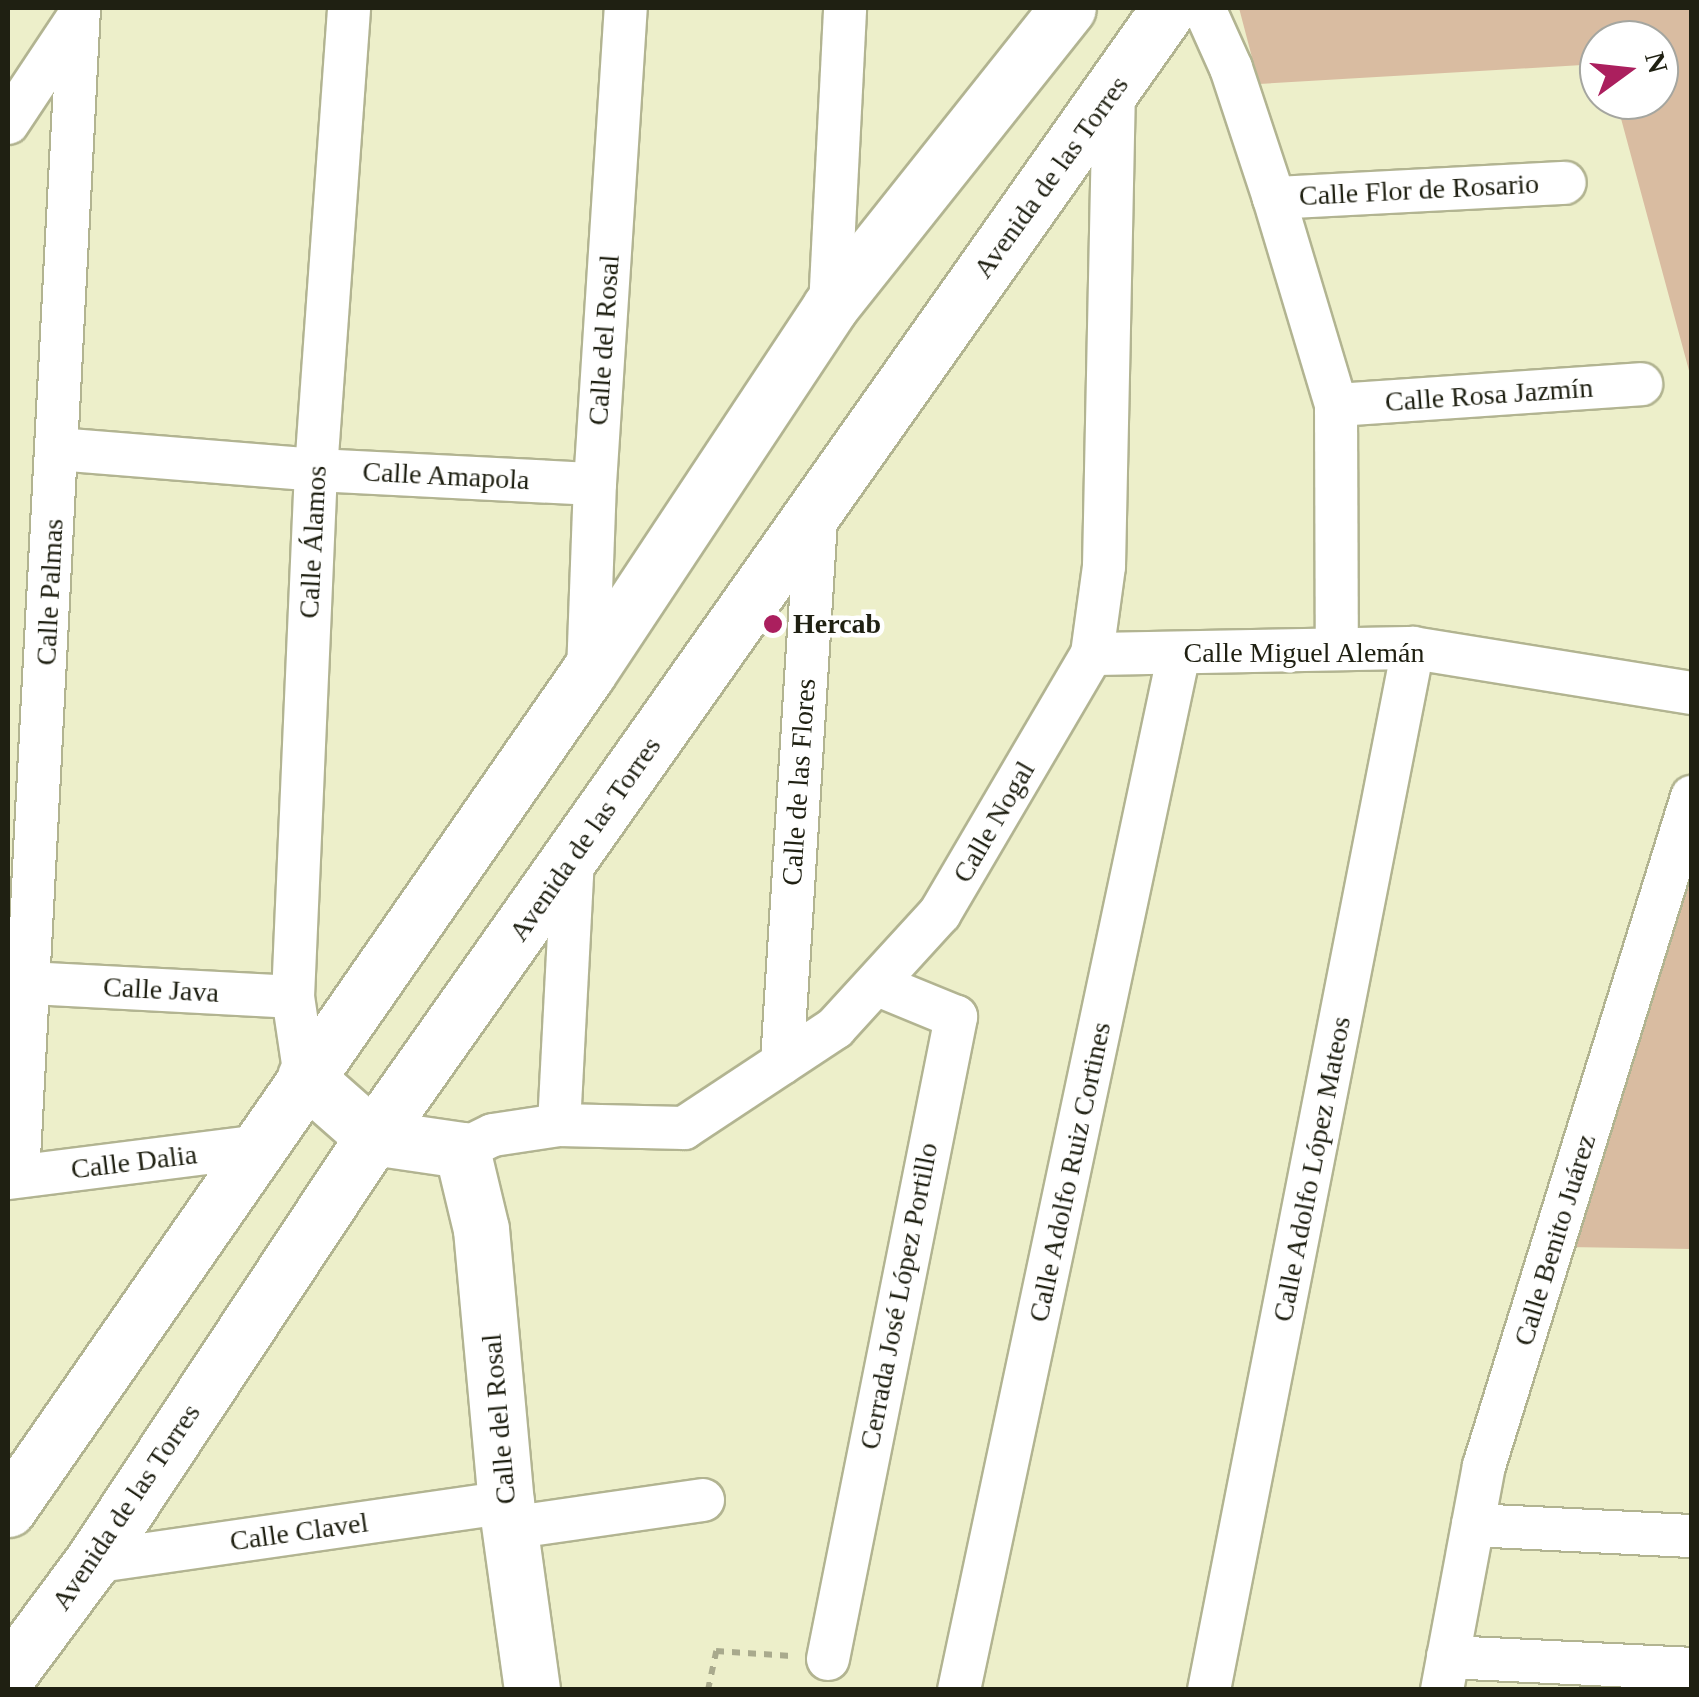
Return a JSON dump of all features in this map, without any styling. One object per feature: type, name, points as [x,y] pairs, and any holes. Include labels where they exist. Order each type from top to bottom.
[{"type":"street","name":"Calle Álamos","points":[[305,1077],[293,997],[316,470],[349,8]]},
{"type":"street","name":"Calle del Rosal","points":[[588,672],[595,484],[626,8]]},
{"type":"street","points":[[830,307],[845,8]]},
{"type":"street","points":[[8,1509],[588,672],[830,307],[1068,8]]},
{"type":"street","name":"Avenida de las Torres","points":[[8,1675],[92,1562],[373,1137],[574,859],[817,502],[1114,90],[1168,8]]},
{"type":"street","points":[[1204,8],[1231,68],[1336,405],[1337,649]]},
{"type":"street","points":[[8,123],[78,13]]},
{"type":"street","name":"Calle Palmas","points":[[13,1177],[29,984],[78,13]]},
{"type":"street","name":"Calle Nogal","points":[[373,1137],[462,1150],[492,1135],[559,1126],[684,1128],[835,1028],[940,913],[1092,654],[1104,566],[1114,90]]},
{"type":"street","name":"Calle Flor de Rosario","points":[[1274,198],[1565,182]]},
{"type":"street","name":"Calle Rosa Jazmín","points":[[1336,405],[1641,384]]},
{"type":"street","name":"Calle Amapola","points":[[57,449],[316,470],[595,484]]},
{"type":"street","name":"Calle de las Flores","points":[[782,1063],[817,502]]},
{"type":"street","name":"Calle Miguel Alemán","points":[[1092,654],[1413,648],[1692,692]]},
{"type":"street","name":"Calle Adolfo López Mateos","points":[[1209,1690],[1413,648]]},
{"type":"street","name":"Calle Adolfo Ruiz Cortines","points":[[959,1690],[1179,654]]},
{"type":"street","name":"Calle Benito Juárez","points":[[1446,1673],[1484,1466],[1692,796]]},
{"type":"street","points":[[559,1126],[574,859]]},
{"type":"street","name":"Calle Java","points":[[29,984],[293,997]]},
{"type":"street","name":"Cerrada José López Portillo","points":[[828,1658],[956,1017],[878,985]]},
{"type":"street","points":[[305,1077],[373,1137]]},
{"type":"street","name":"Calle Dalia","points":[[13,1177],[261,1146]]},
{"type":"street","name":"Calle del Rosal","points":[[462,1150],[481,1229],[508,1515],[532,1690]]},
{"type":"street","name":"Calle Clavel","points":[[92,1562],[508,1515],[703,1500]]},
{"type":"street","points":[[1473,1525],[1692,1536]]},
{"type":"street","points":[[1446,1673],[1692,1668]]},
{"type":"path","points":[[708,1690],[716,1651],[828,1658]]},
{"type":"shaded area","points":[[1239,8],[1691,8],[1691,378],[1621,120],[1679,120],[1679,20],[1579,20],[1579,65],[1259,84]]},
{"type":"shaded area","points":[[1691,833],[1691,1249],[1568,1247]]},
{"type":"place","name":"Hercab","points":[[773,624]]}]
